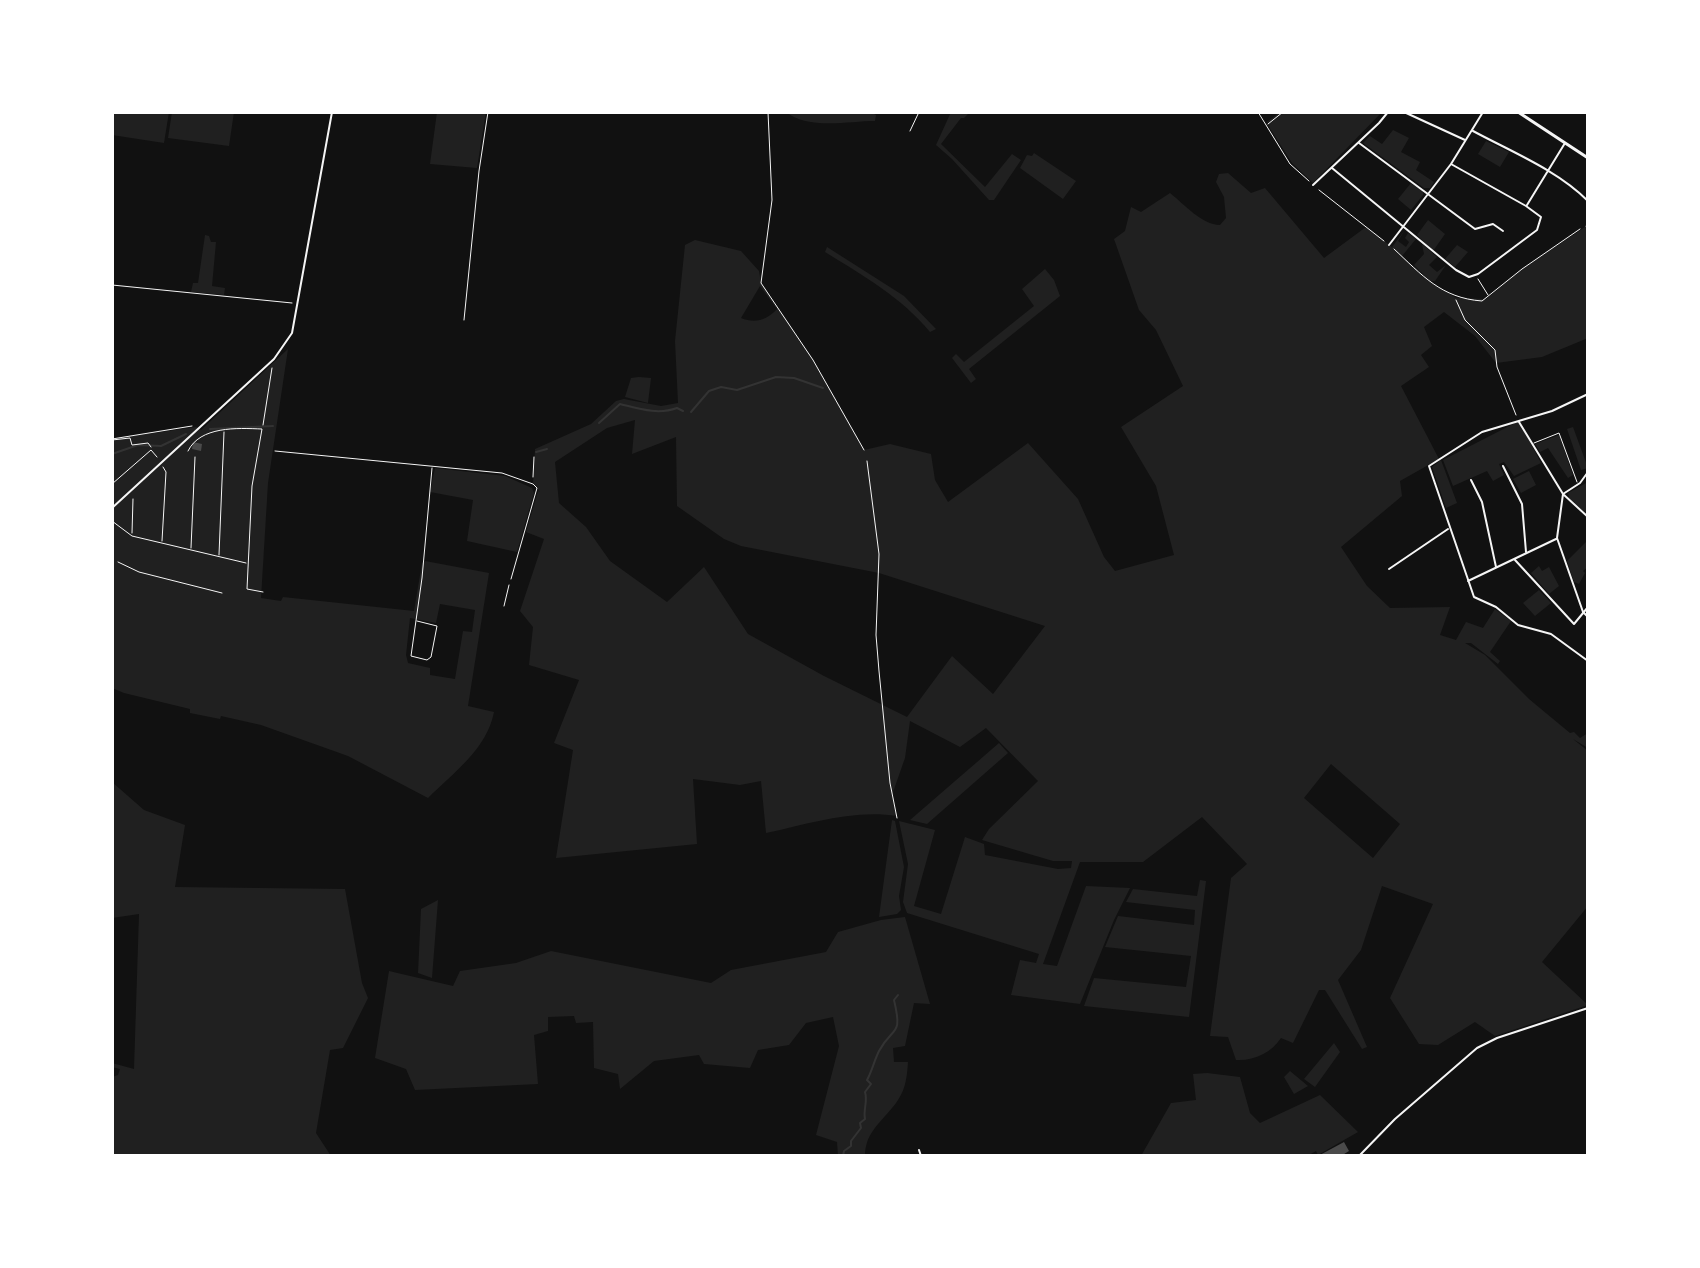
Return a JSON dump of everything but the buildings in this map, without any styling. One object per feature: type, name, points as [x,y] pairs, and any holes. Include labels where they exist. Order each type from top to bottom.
[{"type":"main road","points":[[1518,112],[1588,158]]},
{"type":"street","points":[[112,508],[274,359],[292,333],[332,112]]},
{"type":"street","points":[[1313,185],[1388,112]]},
{"type":"street","points":[[1404,112],[1466,140]]},
{"type":"street","points":[[1389,245],[1451,164],[1483,112]]},
{"type":"street","points":[[1472,131],[1548,172],[1576,189],[1588,201]]},
{"type":"street","points":[[1359,143],[1475,229],[1493,224],[1503,231]]},
{"type":"street","points":[[1526,206],[1565,143]]},
{"type":"street","points":[[1332,168],[1456,270],[1469,277],[1537,230],[1541,217],[1451,164]]},
{"type":"street","points":[[1588,394],[1552,411],[1482,432],[1429,466],[1474,597],[1496,607],[1518,625],[1551,634],[1588,661]]},
{"type":"street","points":[[1519,421],[1563,494],[1588,517]]},
{"type":"street","points":[[1503,466],[1522,504],[1526,553]]},
{"type":"street","points":[[1588,472],[1563,494],[1557,538],[1583,612],[1588,617]]},
{"type":"street","points":[[1471,480],[1482,502],[1497,568]]},
{"type":"street","points":[[1389,569],[1449,529]]},
{"type":"street","points":[[1467,582],[1557,538]]},
{"type":"street","points":[[1515,560],[1574,624],[1588,607]]},
{"type":"street","points":[[1359,1156],[1402,1112],[1483,1044],[1588,1008]]},
{"type":"street","points":[[919,1150],[921,1156]]},
{"type":"lane","points":[[1532,444],[1559,433],[1577,484]]},
{"type":"lane","points":[[275,451],[502,473],[533,484],[537,488],[511,579]]},
{"type":"lane","points":[[417,621],[437,626],[431,657],[427,660],[411,656],[432,466]]},
{"type":"path","points":[[464,320],[488,112]]},
{"type":"path","points":[[768,112],[772,200],[761,283],[806,350],[864,450]]},
{"type":"path","points":[[910,131],[919,112]]},
{"type":"path","points":[[1266,125],[1283,112]]},
{"type":"path","points":[[1475,275],[1490,297]]},
{"type":"path","points":[[112,285],[296,304]]},
{"type":"path","points":[[1456,298],[1459,312],[1465,320],[1494,346],[1497,367],[1519,421]]},
{"type":"path","points":[[263,425],[274,359]]},
{"type":"path","points":[[112,439],[192,425],[198,429]]},
{"type":"path","points":[[188,451],[197,438],[224,430],[262,429],[252,486],[247,589],[263,592]]},
{"type":"path","points":[[219,557],[224,430]]},
{"type":"path","points":[[112,439],[130,438],[132,445],[151,447]]},
{"type":"path","points":[[151,447],[166,472],[161,543]]},
{"type":"path","points":[[112,484],[151,447]]},
{"type":"path","points":[[191,550],[195,457]]},
{"type":"path","points":[[533,484],[534,457]]},
{"type":"path","points":[[867,461],[879,554],[876,635],[879,671],[890,783],[897,818]]},
{"type":"path","points":[[128,493],[134,500],[132,536]]},
{"type":"path","points":[[112,521],[132,536],[248,564]]},
{"type":"path","points":[[118,562],[139,572],[222,593]]},
{"type":"path","points":[[504,606],[511,579]]},
{"type":"shaded area","points":[[112,112],[169,112],[164,143],[112,135]]},
{"type":"shaded area","points":[[172,112],[234,112],[229,146],[168,138]]},
{"type":"shaded area","points":[[437,112],[486,112],[477,168],[430,164]]},
{"type":"shaded area","points":[[786,112],[870,112],[876,115],[875,121],[817,123],[795,118]]},
{"type":"shaded area","points":[[951,112],[970,112],[961,118],[941,144],[985,187],[1012,154],[1021,160],[994,200],[989,200],[936,145]]},
{"type":"shaded area","points":[[1280,112],[1382,112],[1313,183],[1292,163],[1269,127],[1267,122]]},
{"type":"shaded area","points":[[1393,130],[1409,138],[1401,152],[1420,162],[1416,170],[1434,182],[1430,188],[1424,188],[1363,143],[1370,136],[1382,144]]},
{"type":"shaded area","points":[[1486,141],[1509,152],[1500,167],[1478,154]]},
{"type":"shaded area","points":[[1034,153],[1076,181],[1063,199],[1020,168],[1027,155]]},
{"type":"shaded area","points":[[1228,173],[1251,193],[1265,188],[1324,258],[1366,227],[1392,247],[1405,230],[1398,241],[1406,247],[1408,233],[1416,239],[1402,256],[1426,277],[1414,265],[1424,254],[1422,244],[1437,257],[1429,265],[1437,272],[1446,265],[1435,281],[1430,281],[1456,298],[1486,299],[1522,269],[1588,225],[1588,338],[1542,357],[1496,363],[1475,336],[1444,312],[1424,327],[1432,346],[1421,355],[1429,367],[1401,386],[1439,459],[1400,481],[1402,496],[1341,547],[1367,586],[1390,608],[1450,607],[1440,635],[1456,640],[1466,622],[1483,628],[1495,609],[1511,621],[1490,652],[1500,661],[1498,664],[1471,643],[1465,643],[1485,655],[1529,699],[1570,733],[1574,732],[1580,738],[1588,733],[1588,748],[1573,739],[1588,751],[1588,906],[1542,962],[1588,1005],[1495,1036],[1475,1022],[1438,1045],[1419,1044],[1390,998],[1433,904],[1382,886],[1361,950],[1338,980],[1367,1047],[1362,1049],[1325,990],[1319,990],[1293,1043],[1281,1038],[1262,1055],[1236,1060],[1228,1037],[1210,1036],[1231,878],[1247,864],[1202,817],[1143,862],[1080,862],[1043,964],[1057,966],[1086,886],[1130,888],[1080,1004],[1011,995],[1020,960],[1036,963],[1039,954],[907,913],[903,902],[908,864],[899,821],[935,830],[914,906],[941,914],[965,837],[984,844],[985,855],[1058,869],[1071,868],[1072,861],[1053,861],[982,840],[989,829],[1038,781],[986,728],[960,747],[910,721],[905,758],[892,795],[897,816],[847,816],[766,833],[761,781],[740,785],[693,779],[697,844],[556,858],[573,750],[554,743],[579,680],[529,665],[533,627],[520,611],[544,539],[526,532],[540,492],[533,484],[535,449],[591,424],[616,401],[624,399],[661,406],[678,403],[675,341],[685,245],[695,240],[741,251],[759,271],[761,283],[813,360],[864,450],[890,444],[931,454],[935,480],[948,502],[1028,443],[1078,499],[1104,557],[1115,571],[1174,555],[1156,486],[1121,427],[1183,386],[1156,330],[1139,310],[1114,239],[1125,231],[1131,207],[1141,212],[1170,193],[1200,218],[1220,225],[1226,218],[1224,197],[1216,182],[1219,174]],"holes":[[[760,286],[777,309],[760,320],[741,318]],[[635,420],[632,454],[676,437],[677,506],[724,539],[741,546],[879,573],[1045,626],[993,694],[952,656],[907,717],[748,634],[704,567],[667,602],[610,561],[586,527],[559,503],[555,462],[607,428]],[[1331,764],[1400,824],[1373,858],[1304,798]]]},
{"type":"shaded area","points":[[1411,183],[1423,191],[1423,195],[1411,210],[1398,199]]},
{"type":"shaded area","points":[[1428,220],[1445,234],[1433,251],[1417,235]]},
{"type":"shaded area","points":[[205,235],[211,242],[216,242],[212,286],[225,288],[224,295],[191,292],[193,283],[198,283]]},
{"type":"shaded area","points":[[1457,245],[1468,252],[1455,267],[1445,259]]},
{"type":"shaded area","points":[[827,247],[904,296],[936,329],[930,332],[894,298],[825,252]]},
{"type":"shaded area","points":[[1045,269],[1054,280],[1060,296],[969,369],[976,379],[971,383],[952,358],[956,354],[964,362],[1034,306],[1022,289]]},
{"type":"shaded area","points":[[288,349],[268,483],[261,598],[281,601],[283,597],[414,611],[422,563],[425,561],[489,573],[468,706],[494,712],[477,749],[428,798],[348,756],[261,725],[190,713],[190,709],[112,688],[112,439],[196,427],[201,430]],"holes":[[[440,604],[475,610],[472,632],[463,631],[455,679],[430,675],[430,668],[408,663],[410,618],[436,623]]]},
{"type":"shaded area","points":[[631,378],[651,378],[648,403],[625,397]]},
{"type":"shaded area","points":[[1519,421],[1541,463],[1514,476],[1504,462],[1499,464],[1504,475],[1493,481],[1487,471],[1453,486],[1443,460]]},
{"type":"shaded area","points":[[1573,427],[1588,468],[1581,470],[1567,429]]},
{"type":"shaded area","points":[[1559,435],[1573,475],[1568,478],[1548,448],[1540,452],[1535,444]]},
{"type":"shaded area","points":[[1441,460],[1457,503],[1446,508],[1432,467]]},
{"type":"shaded area","points":[[435,468],[505,476],[532,488],[534,493],[517,552],[467,541],[473,500],[430,492]]},
{"type":"shaded area","points":[[1529,471],[1536,485],[1521,493],[1513,479]]},
{"type":"shaded area","points":[[1588,482],[1588,515],[1569,498],[1568,493]]},
{"type":"shaded area","points":[[1588,540],[1588,567],[1583,571],[1585,573],[1579,584],[1574,582],[1567,561]]},
{"type":"shaded area","points":[[1539,566],[1542,571],[1549,567],[1559,586],[1549,594],[1531,573]]},
{"type":"shaded area","points":[[1539,590],[1551,603],[1535,616],[1523,603]]},
{"type":"shaded area","points":[[999,743],[1008,753],[927,824],[910,820]]},
{"type":"shaded area","points":[[112,782],[144,810],[185,825],[175,887],[345,889],[362,983],[368,998],[343,1048],[330,1050],[316,1133],[331,1156],[112,1156],[112,1077],[118,1075],[120,1069],[112,1067],[112,1063],[134,1069],[139,914],[112,918]]},
{"type":"shaded area","points":[[892,820],[895,821],[904,867],[899,896],[901,910],[897,914],[879,917]]},
{"type":"shaded area","points":[[1200,880],[1206,881],[1189,1017],[1084,1006],[1094,978],[1186,987],[1191,956],[1105,947],[1118,916],[1194,925],[1195,910],[1126,902],[1133,889],[1197,896]]},
{"type":"shaded area","points":[[438,900],[432,978],[418,973],[421,909]]},
{"type":"shaded area","points":[[905,917],[930,1004],[914,1003],[905,1046],[893,1048],[894,1062],[908,1062],[906,1082],[898,1100],[868,1139],[865,1156],[838,1156],[837,1142],[816,1135],[839,1046],[833,1017],[806,1023],[789,1045],[758,1050],[750,1068],[704,1064],[699,1055],[654,1061],[620,1089],[618,1074],[594,1068],[593,1022],[576,1023],[574,1016],[548,1017],[548,1031],[534,1035],[538,1084],[415,1090],[406,1069],[375,1058],[389,971],[453,986],[460,971],[516,963],[551,951],[711,983],[731,970],[826,952],[838,932]]},
{"type":"shaded area","points":[[1334,1043],[1340,1052],[1315,1087],[1304,1079]]},
{"type":"shaded area","points":[[1290,1071],[1308,1086],[1294,1094],[1284,1077]]},
{"type":"shaded area","points":[[1193,1074],[1240,1077],[1250,1113],[1260,1123],[1320,1095],[1358,1132],[1318,1155],[1316,1151],[1307,1156],[1141,1156],[1171,1103],[1196,1100]]},
{"type":"waterway","points":[[691,412],[709,391],[721,387],[737,390],[776,377],[794,378],[823,388]]},
{"type":"waterway","points":[[599,423],[620,404],[649,410],[677,408],[683,411]]},
{"type":"waterway","points":[[210,429],[273,426]]},
{"type":"waterway","points":[[112,454],[138,445],[161,446],[186,434]]},
{"type":"waterway","points":[[536,452],[547,449]]},
{"type":"waterway","points":[[843,1156],[865,1119],[865,1092],[871,1084],[867,1080],[877,1055],[897,1026],[894,1000],[898,995]]}]
